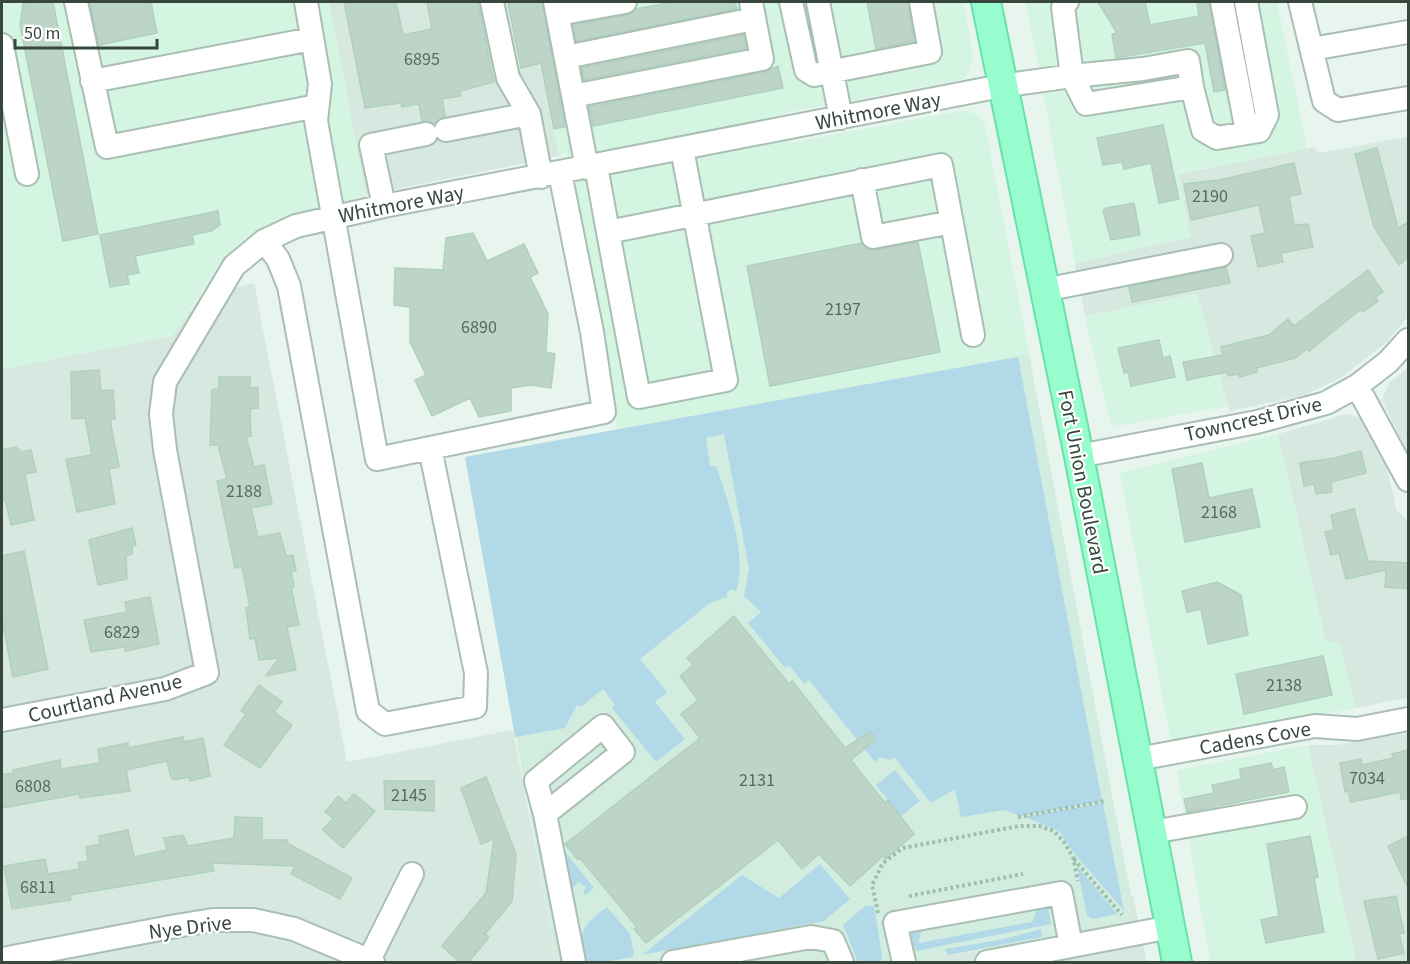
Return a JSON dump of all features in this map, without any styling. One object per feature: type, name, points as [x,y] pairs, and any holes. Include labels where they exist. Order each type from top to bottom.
[{"type":"main road","name":"Fort Union Boulevard","points":[[986,2],[1177,963]]},
{"type":"street","points":[[76,2],[107,147],[317,106]]},
{"type":"street","points":[[306,2],[320,84],[316,121],[377,459],[604,412],[592,332],[551,175],[529,114],[508,78],[492,2]]},
{"type":"street","points":[[624,2],[557,8],[573,96],[608,232],[639,397],[726,380],[682,149]]},
{"type":"street","points":[[791,2],[806,70],[814,75],[930,52],[921,2]]},
{"type":"street","points":[[818,2],[841,118]]},
{"type":"street","points":[[1067,2],[1063,7],[1076,85]]},
{"type":"street","points":[[1222,2],[1247,132],[1258,130],[1267,115],[1246,2]]},
{"type":"street","points":[[1300,2],[1324,101],[1338,111],[1408,98]]},
{"type":"street","points":[[566,57],[752,10],[762,59],[573,96]]},
{"type":"street","points":[[1312,49],[1408,32]]},
{"type":"street","points":[[92,81],[312,39]]},
{"type":"street","points":[[2,45],[27,174]]},
{"type":"street","name":"Whitmore Way","points":[[207,673],[165,450],[161,414],[165,382],[183,348],[234,266],[264,241],[296,226],[384,206],[1001,86],[1076,85],[1188,61],[1203,130],[1217,138],[1247,132]]},
{"type":"street","points":[[384,206],[371,145],[529,114]]},
{"type":"street","points":[[608,232],[942,165],[973,335]]},
{"type":"street","points":[[862,180],[873,237],[952,222]]},
{"type":"street","points":[[264,241],[278,259],[289,286],[368,711],[385,724],[475,707],[476,673],[430,448]]},
{"type":"street","points":[[1044,290],[1221,255]]},
{"type":"street","name":"Towncrest Drive","points":[[1078,456],[1292,414],[1326,403],[1357,386],[1388,362],[1408,340]]},
{"type":"street","points":[[1357,386],[1408,480]]},
{"type":"street","name":"Courtland Avenue","points":[[2,720],[165,688],[207,673]]},
{"type":"street","name":"Cadens Cove","points":[[1138,759],[1315,726],[1357,729],[1408,719]]},
{"type":"street","points":[[1152,832],[1295,807]]},
{"type":"street","points":[[545,814],[574,963]]},
{"type":"street","points":[[371,961],[412,874]]},
{"type":"street","points":[[903,963],[896,923],[1061,893],[1071,946]]},
{"type":"street","name":"Nye Drive","points":[[2,959],[213,920],[253,920],[294,929],[371,961]]},
{"type":"street","points":[[987,963],[1171,927]]},
{"type":"street","points":[[673,963],[811,937],[833,941],[842,963]]},
{"type":"path","points":[[1018,818],[1105,801]]},
{"type":"path","points":[[879,922],[872,885],[883,863],[903,848],[1019,826],[1039,826],[1054,831],[1122,915]]},
{"type":"path","points":[[1073,857],[1080,890]]},
{"type":"path","points":[[909,896],[1023,874]]},
{"type":"shaded area","points":[[2,2],[329,2],[366,195],[301,212],[248,235],[218,265],[173,336],[2,369]]},
{"type":"shaded area","points":[[329,2],[529,2],[559,156],[366,195]]},
{"type":"shaded area","points":[[529,2],[964,2],[973,55],[970,70],[963,79],[785,113],[789,143],[966,110],[979,116],[985,124],[1029,354],[618,429],[576,196],[567,154],[559,155]]},
{"type":"shaded area","points":[[1026,2],[1277,2],[1307,149],[1179,173],[1190,237],[1075,263]]},
{"type":"shaded area","points":[[1408,137],[1408,316],[1388,341],[1339,379],[1302,396],[1229,411],[1197,294],[1085,316],[1075,263],[1190,237],[1179,174],[1315,147],[1317,153]]},
{"type":"shaded area","points":[[254,283],[347,762],[513,730],[557,962],[2,962],[2,369],[172,336],[201,296]]},
{"type":"shaded area","points":[[1197,294],[1227,406],[1117,426],[1110,422],[1085,316]]},
{"type":"shaded area","points":[[1029,354],[1131,896],[1128,913],[1121,923],[915,962],[557,962],[465,457]]},
{"type":"shaded area","points":[[1018,357],[1102,801],[1021,816],[1004,810],[961,817],[955,789],[931,803],[894,757],[890,760],[880,757],[875,762],[809,680],[804,684],[790,666],[785,668],[748,623],[761,612],[744,596],[749,569],[724,434],[706,438],[710,466],[716,466],[735,529],[740,562],[736,592],[733,589],[727,592],[727,597],[710,603],[640,659],[667,692],[655,702],[685,739],[656,762],[612,708],[615,705],[603,689],[581,707],[577,705],[565,728],[515,737],[465,457]]},
{"type":"shaded area","points":[[1408,368],[1408,454],[1382,400],[1389,383]]},
{"type":"shaded area","points":[[1347,414],[1360,418],[1372,431],[1385,460],[1397,511],[1408,521],[1408,698],[1355,708],[1339,642],[1326,643],[1278,434]]},
{"type":"shaded area","points":[[1278,434],[1326,643],[1339,641],[1355,708],[1171,743],[1120,473]]},
{"type":"shaded area","points":[[1408,733],[1408,962],[1356,962],[1308,745],[1337,745]]},
{"type":"shaded area","points":[[1308,745],[1356,962],[1210,962],[1177,770]]},
{"type":"shaded area","points":[[895,770],[920,801],[901,816],[876,785]]},
{"type":"shaded area","points":[[1103,803],[1124,911],[1075,854],[1059,831],[1024,817]]},
{"type":"shaded area","points":[[563,849],[594,888],[585,895],[583,894],[586,887],[578,882],[572,889]]},
{"type":"shaded area","points":[[820,864],[850,899],[824,921],[642,955],[742,875],[779,898]]},
{"type":"shaded area","points":[[1077,866],[1117,914],[1093,919],[1087,916]]},
{"type":"shaded area","points":[[1131,896],[1133,896],[1147,962],[915,962],[1121,923],[1128,913]]},
{"type":"shaded area","points":[[1039,905],[1048,909],[1051,924],[916,951],[910,935],[913,929],[922,930],[918,943],[1032,922]]},
{"type":"shaded area","points":[[865,906],[873,906],[875,911],[881,961],[858,962],[843,925]]},
{"type":"shaded area","points":[[607,907],[630,934],[634,954],[632,957],[605,962],[586,962],[582,943],[584,930],[592,919]]},
{"type":"shaded area","points":[[1041,929],[1042,937],[948,955],[945,949],[1004,939]]},
{"type":"building","points":[[53,2],[98,234],[63,241],[20,25],[23,4]]},
{"type":"building","points":[[90,2],[151,2],[157,33],[99,45]]},
{"type":"building","points":[[344,2],[396,2],[403,35],[432,29],[427,2],[478,2],[494,82],[460,91],[461,96],[442,99],[445,116],[434,124],[422,121],[419,104],[402,107],[401,103],[365,108]]},
{"type":"building","points":[[508,2],[542,2],[565,127],[554,129],[541,63],[521,68]]},
{"type":"building","points":[[673,2],[735,2],[737,9],[576,41],[573,25],[627,15],[636,9]]},
{"type":"building","points":[[867,2],[908,2],[914,41],[876,49]]},
{"type":"building","points":[[1098,2],[1145,2],[1150,25],[1199,16],[1197,3],[1209,2],[1225,90],[1214,92],[1205,43],[1116,58],[1112,34],[1117,33]]},
{"type":"building","points":[[744,35],[746,48],[584,80],[581,68]]},
{"type":"building","points":[[778,66],[783,88],[593,126],[589,107],[765,72]]},
{"type":"building","points":[[1163,125],[1179,199],[1159,203],[1151,163],[1124,169],[1122,162],[1103,165],[1097,138]]},
{"type":"building","points":[[1377,148],[1398,228],[1408,222],[1408,258],[1399,265],[1374,227],[1355,154]]},
{"type":"building","points":[[1294,163],[1301,194],[1289,196],[1294,225],[1308,224],[1313,247],[1281,253],[1283,262],[1258,267],[1251,236],[1265,233],[1259,205],[1191,220],[1184,184],[1219,180]]},
{"type":"building","points":[[1134,203],[1140,235],[1111,240],[1103,211],[1106,208]]},
{"type":"building","points":[[218,211],[220,225],[211,231],[192,235],[194,244],[135,256],[139,273],[127,275],[129,284],[110,287],[100,235]]},
{"type":"building","points":[[473,233],[487,261],[524,244],[538,273],[530,277],[548,314],[546,352],[555,354],[551,388],[531,385],[511,388],[511,411],[479,417],[470,398],[432,416],[415,380],[426,375],[410,342],[410,307],[394,305],[395,268],[443,270],[446,238]]},
{"type":"building","points":[[918,242],[940,352],[770,386],[747,266],[861,243],[868,249],[875,250]]},
{"type":"building","points":[[1226,267],[1230,283],[1132,302],[1129,287]]},
{"type":"building","points":[[1368,270],[1383,292],[1375,297],[1378,301],[1363,312],[1361,309],[1309,351],[1307,349],[1295,358],[1256,368],[1257,372],[1240,377],[1239,374],[1228,376],[1227,372],[1187,380],[1183,362],[1223,355],[1221,347],[1269,335],[1288,319],[1294,326]]},
{"type":"building","points":[[1159,340],[1163,358],[1170,356],[1175,377],[1131,386],[1128,372],[1124,373],[1118,348]]},
{"type":"building","points":[[99,370],[101,391],[113,390],[115,419],[110,420],[119,467],[109,469],[115,504],[77,512],[66,459],[92,455],[85,418],[72,419],[71,372]]},
{"type":"building","points":[[219,377],[250,377],[250,388],[258,387],[258,408],[250,409],[251,436],[246,436],[254,467],[264,465],[272,504],[251,508],[258,537],[280,533],[286,556],[293,555],[296,571],[291,571],[294,587],[291,587],[299,625],[287,627],[296,670],[266,676],[279,658],[259,660],[255,638],[250,639],[246,608],[250,607],[242,567],[235,568],[217,481],[227,479],[218,445],[210,445],[212,390],[219,388]]},
{"type":"building","points":[[16,447],[21,452],[31,450],[36,472],[25,474],[34,520],[11,525],[5,499],[2,500],[2,450]]},
{"type":"building","points":[[1361,451],[1366,473],[1331,482],[1332,492],[1316,494],[1314,484],[1304,486],[1300,463],[1335,458]]},
{"type":"building","points":[[1202,463],[1209,498],[1252,489],[1260,527],[1185,542],[1172,469]]},
{"type":"building","points":[[1354,509],[1368,561],[1408,563],[1408,589],[1385,587],[1386,570],[1346,579],[1339,553],[1331,555],[1325,532],[1334,530],[1331,515]]},
{"type":"building","points":[[132,528],[136,545],[132,546],[132,554],[126,556],[127,579],[98,585],[89,540]]},
{"type":"building","points":[[24,551],[48,669],[13,677],[2,618],[2,556]]},
{"type":"building","points":[[1217,582],[1241,595],[1248,635],[1208,644],[1201,609],[1187,612],[1182,591]]},
{"type":"building","points":[[150,597],[159,644],[125,651],[124,647],[91,652],[84,620],[127,612],[125,602]]},
{"type":"building","points":[[734,616],[789,684],[792,681],[845,748],[870,732],[876,739],[851,760],[885,803],[888,800],[914,834],[886,859],[883,856],[850,886],[819,854],[802,869],[778,840],[646,943],[634,929],[637,927],[580,858],[578,860],[565,844],[700,738],[681,714],[698,700],[680,676],[693,665],[687,658]]},
{"type":"building","points":[[1323,656],[1332,695],[1244,714],[1236,674]]},
{"type":"building","points":[[259,685],[282,702],[274,712],[292,725],[260,768],[224,745],[246,714],[241,711]]},
{"type":"building","points":[[183,737],[184,742],[203,738],[210,776],[190,781],[189,777],[174,780],[171,778],[167,761],[126,770],[130,791],[80,798],[79,794],[2,808],[2,775],[14,773],[13,770],[60,760],[61,769],[100,763],[98,749],[128,743],[128,748]]},
{"type":"building","points":[[1408,750],[1408,799],[1401,799],[1400,792],[1351,802],[1348,791],[1345,792],[1340,763],[1361,759],[1362,765],[1393,758],[1392,754]]},
{"type":"building","points":[[1271,763],[1273,770],[1284,767],[1289,792],[1187,812],[1184,799],[1214,793],[1212,785],[1241,779],[1240,769]]},
{"type":"building","points":[[486,777],[516,854],[512,901],[485,934],[489,937],[468,963],[460,963],[442,946],[486,893],[494,839],[481,844],[461,788]]},
{"type":"building","points":[[384,781],[434,781],[434,811],[385,809]]},
{"type":"building","points":[[354,794],[375,811],[343,848],[323,830],[333,818],[325,812],[338,796],[346,803]]},
{"type":"building","points":[[235,817],[262,818],[262,840],[287,840],[287,843],[352,878],[340,899],[291,874],[295,866],[212,863],[214,871],[70,895],[71,900],[12,909],[4,866],[45,859],[48,874],[80,869],[78,863],[88,861],[86,847],[100,844],[99,836],[128,830],[134,857],[167,850],[164,838],[183,835],[188,846],[234,838]]},
{"type":"building","points":[[1310,836],[1318,877],[1314,878],[1324,932],[1266,943],[1261,920],[1279,916],[1267,844]]},
{"type":"building","points":[[1408,836],[1408,888],[1388,846]]},
{"type":"building","points":[[1396,896],[1404,933],[1399,934],[1404,953],[1378,959],[1364,901]]}]
